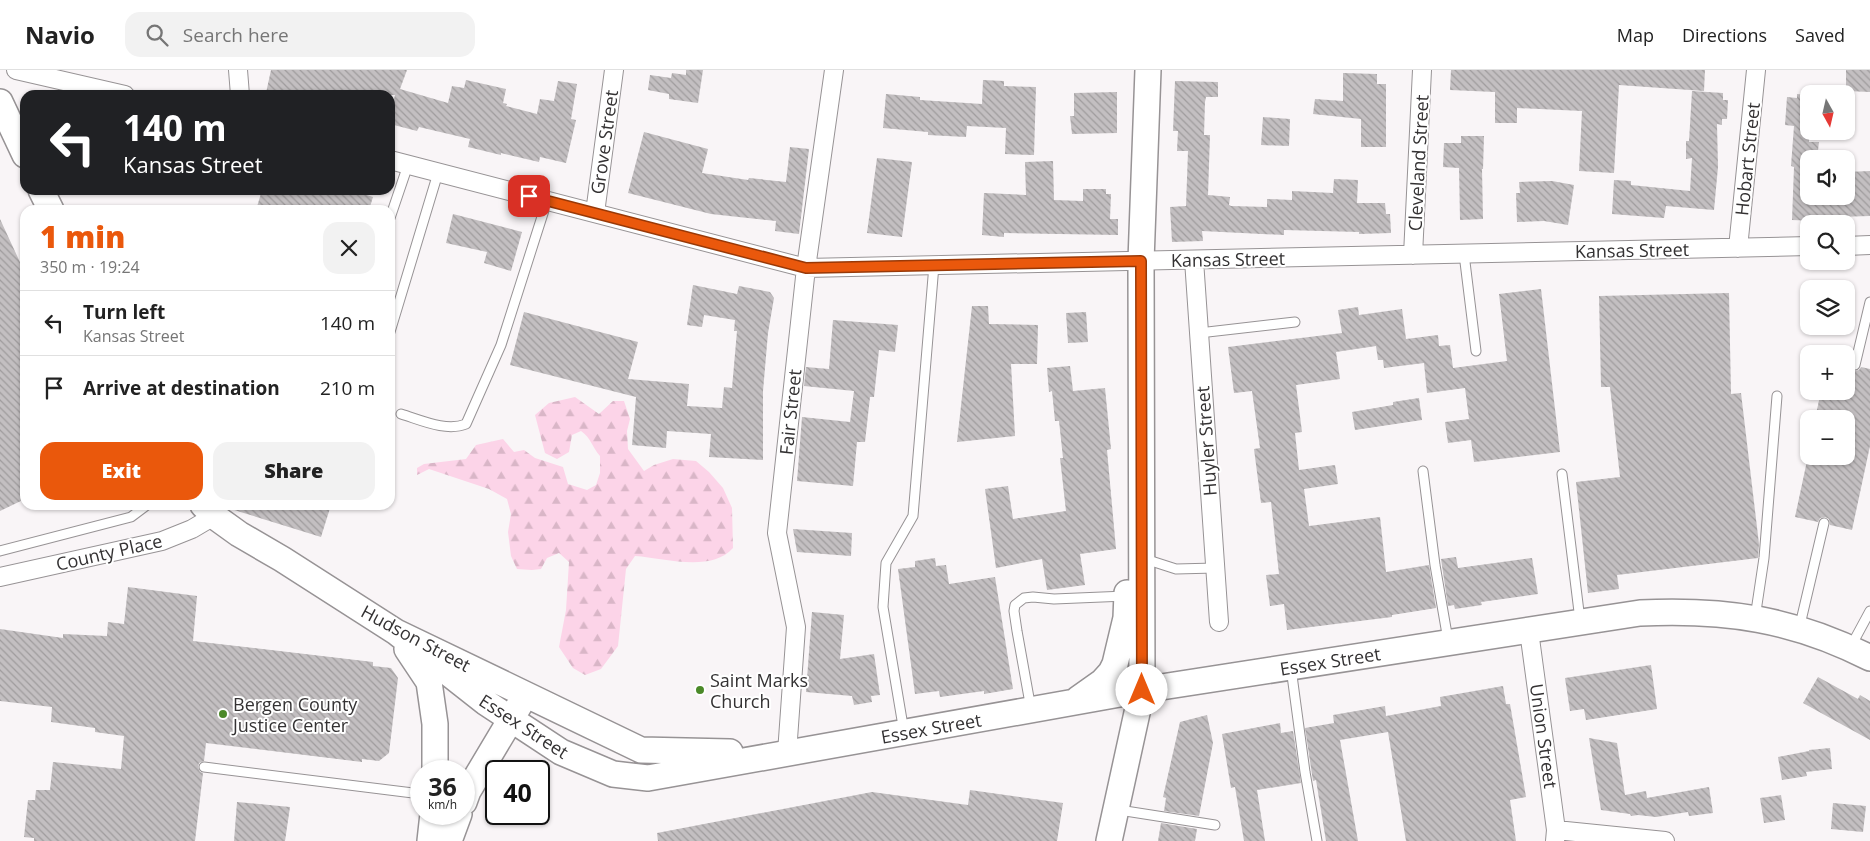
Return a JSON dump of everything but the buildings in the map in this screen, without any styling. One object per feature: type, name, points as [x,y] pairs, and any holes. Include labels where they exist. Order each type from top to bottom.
[{"type":"main road","points":[[1109,841],[1142,690],[1141,261],[1148,70]]},
{"type":"main road","points":[[0,102],[15,143]]},
{"type":"main road","name":"Hudson Street","points":[[209,510],[239,534],[282,559],[396,632],[641,750]]},
{"type":"main road","points":[[1072,703],[1102,682],[1111,672],[1117,660],[1126,618],[1126,596],[1133,575],[1142,558]]},
{"type":"main road","name":"Essex Street","points":[[396,632],[485,702],[562,752],[613,774],[648,778],[1142,690],[1640,613],[1683,611],[1754,618],[1799,629],[1860,653]]},
{"type":"main road","points":[[396,632],[429,682],[434,724],[435,760]]},
{"type":"main road","points":[[475,780],[525,695]]},
{"type":"main road","name":"Essex Street","points":[[641,750],[787,753]]},
{"type":"main road","points":[[430,841],[432,825]]},
{"type":"main road","points":[[449,841],[455,825]]},
{"type":"street","points":[[16,70],[45,73],[107,90]]},
{"type":"street","points":[[238,70],[240,90]]},
{"type":"street","name":"Grove Street","points":[[595,213],[614,70]]},
{"type":"street","name":"Fair Street","points":[[787,753],[796,627],[777,533],[806,268],[834,70]]},
{"type":"street","name":"Cleveland Street","points":[[1414,255],[1422,70]]},
{"type":"street","name":"Hobart Street","points":[[1738,248],[1756,70]]},
{"type":"street","name":"Kansas Street","points":[[395,161],[806,268],[1800,246]]},
{"type":"street","points":[[1855,246],[1870,245]]},
{"type":"street","name":"Huyler Street","points":[[1194,260],[1219,622]]},
{"type":"street","name":"County Place","points":[[0,577],[162,541],[192,529],[209,510]]},
{"type":"street","name":"Union Street","points":[[1529,631],[1556,835]]},
{"type":"street","points":[[1556,835],[1665,841]]},
{"type":"lane","points":[[394,205],[408,165]]},
{"type":"lane","points":[[395,315],[438,173]]},
{"type":"lane","points":[[401,414],[435,424],[457,427],[466,424],[501,345],[547,201]]},
{"type":"lane","points":[[1464,254],[1476,351]]},
{"type":"lane","points":[[904,732],[883,607],[886,563],[913,516],[934,265]]},
{"type":"lane","points":[[1855,366],[1870,302]]},
{"type":"lane","points":[[1199,333],[1295,322]]},
{"type":"lane","points":[[1754,618],[1764,558],[1777,396]]},
{"type":"lane","points":[[1423,471],[1435,565],[1448,643]]},
{"type":"lane","points":[[1562,474],[1581,623]]},
{"type":"lane","points":[[0,551],[131,517],[140,510]]},
{"type":"lane","points":[[1799,629],[1824,523]]},
{"type":"lane","points":[[1142,558],[1176,569],[1215,568]]},
{"type":"lane","points":[[1031,710],[1017,631],[1015,605],[1024,598],[1033,596],[1054,599],[1126,596]]},
{"type":"lane","points":[[1860,653],[1870,610]]},
{"type":"lane","points":[[1291,667],[1305,772],[1317,841]]},
{"type":"lane","points":[[204,767],[410,793]]},
{"type":"lane","points":[[1116,809],[1215,825]]},
{"type":"green space","points":[[575,397],[599,414],[613,401],[624,401],[630,419],[627,431],[628,449],[644,471],[654,465],[673,459],[696,461],[723,488],[732,508],[733,548],[724,556],[700,562],[687,562],[635,556],[626,569],[618,646],[601,669],[585,675],[573,668],[559,647],[566,610],[569,562],[559,553],[547,558],[541,569],[517,569],[511,556],[508,532],[511,514],[507,499],[489,489],[429,469],[417,475],[417,468],[424,464],[466,459],[476,445],[503,439],[514,452],[524,450],[535,458],[563,467],[568,484],[587,490],[596,485],[600,473],[600,456],[589,440],[581,431],[572,435],[569,452],[557,459],[545,453],[535,415],[549,403]]},
{"type":"place","name":"Saint Marks Church","points":[[700,690]]},
{"type":"place","name":"Bergen County Justice Center","points":[[223,714]]},
{"type":"route","points":[[529,196],[806,268],[1141,261],[1142,690]]}]
